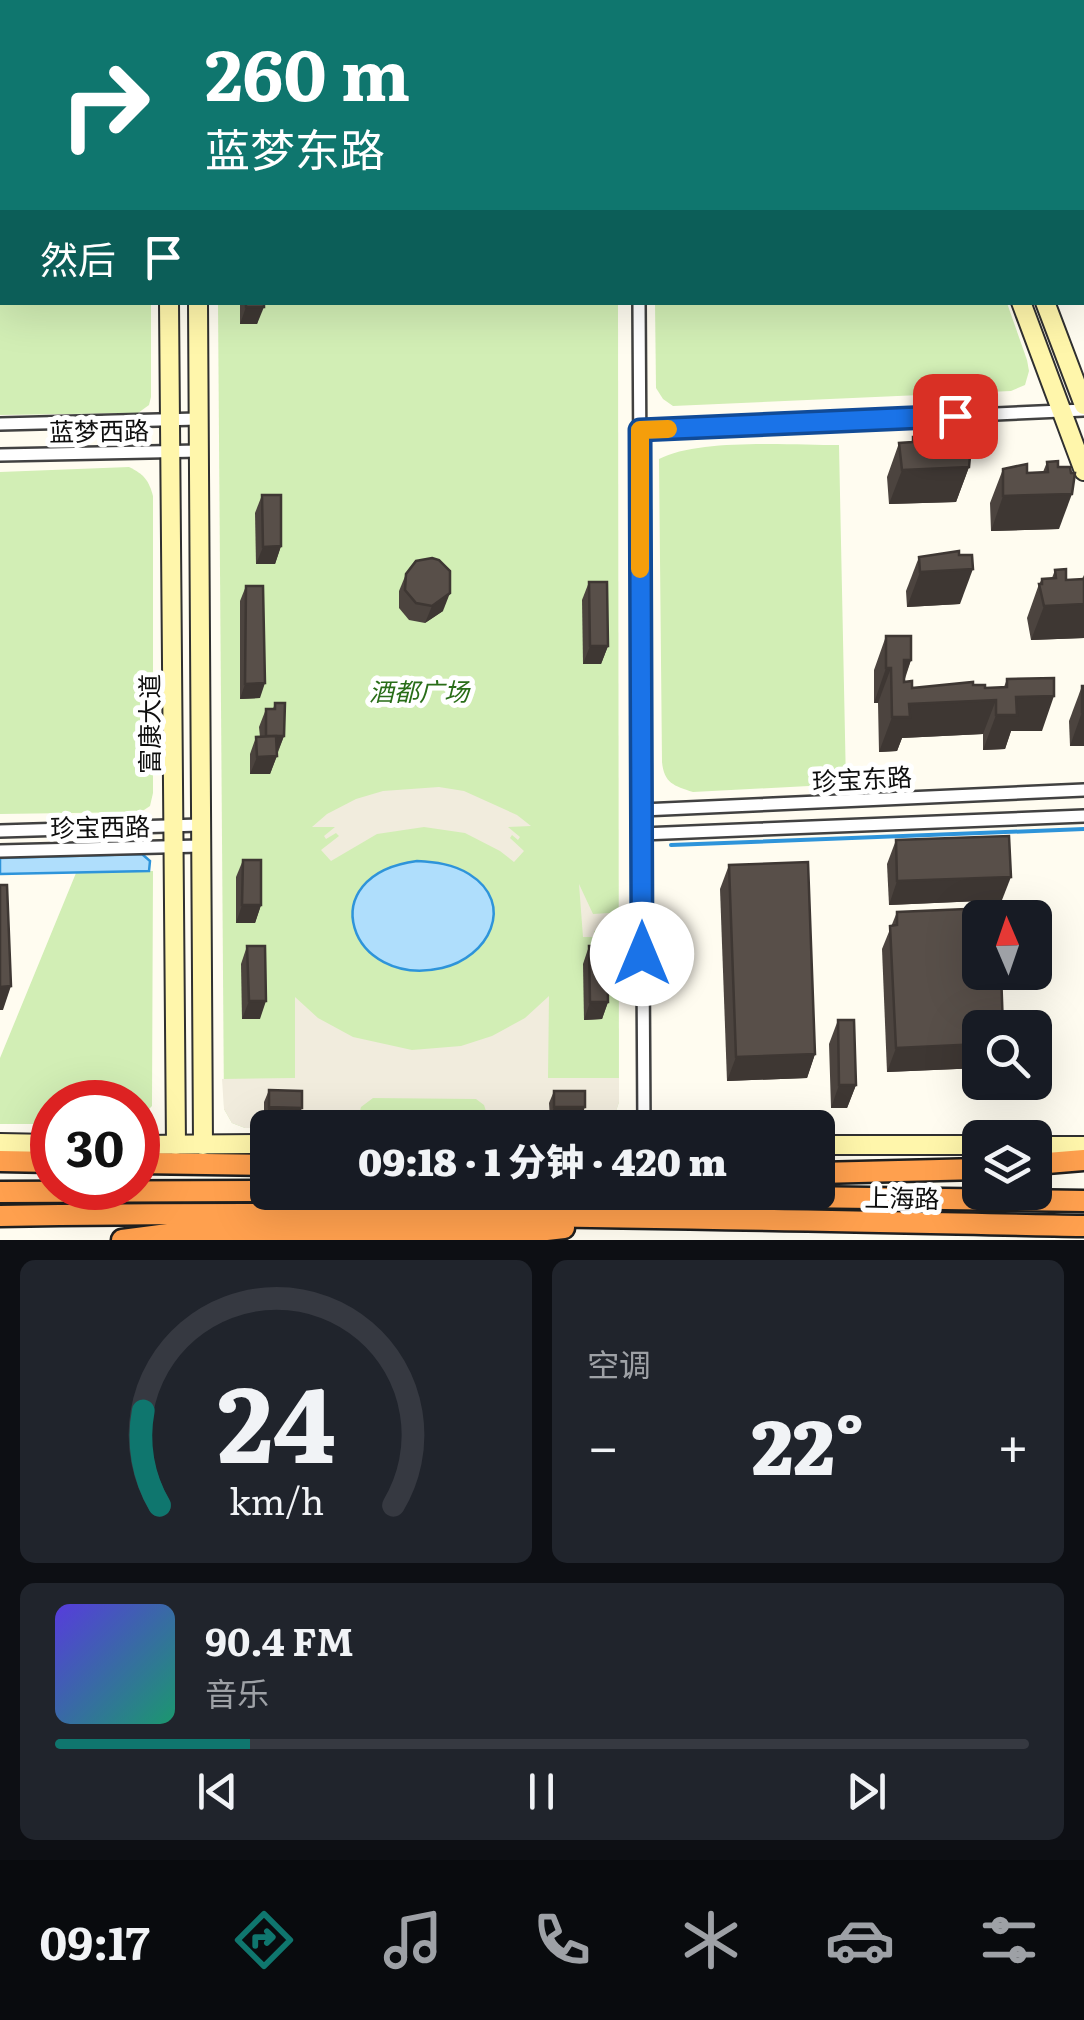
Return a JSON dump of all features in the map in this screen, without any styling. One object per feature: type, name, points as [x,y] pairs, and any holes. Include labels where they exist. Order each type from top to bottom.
[{"type":"highway","points":[[1052,1154],[1084,1160]]},
{"type":"highway","points":[[0,1162],[30,1162]]},
{"type":"highway","points":[[160,1164],[250,1165]]},
{"type":"highway","points":[[835,1173],[962,1170]]},
{"type":"highway","points":[[0,1192],[250,1191]]},
{"type":"highway","name":"上海路","points":[[835,1198],[1084,1201]]},
{"type":"highway","name":"上海路","points":[[0,1216],[165,1213],[1084,1226]]},
{"type":"highway","points":[[122,1240],[176,1233],[521,1233],[644,1218]]},
{"type":"street","name":"富康大道","points":[[169,305],[176,1145]]},
{"type":"street","name":"富康大道","points":[[198,305],[203,1145]]},
{"type":"street","points":[[638,305],[644,1110]]},
{"type":"street","points":[[1022,305],[1084,470]]},
{"type":"street","points":[[640,430],[1084,408],[1046,305]]},
{"type":"street","name":"蓝梦西路","points":[[0,424],[198,419]]},
{"type":"street","name":"蓝梦西路","points":[[0,455],[198,451]]},
{"type":"street","name":"珍宝东路","points":[[642,810],[1084,790]]},
{"type":"street","name":"珍宝东路","points":[[642,834],[1084,816]]},
{"type":"street","name":"珍宝西路","points":[[0,830],[200,826]]},
{"type":"street","name":"珍宝西路","points":[[0,851],[200,846]]},
{"type":"street","points":[[0,1142],[30,1143]]},
{"type":"street","points":[[160,1145],[250,1144]]},
{"type":"street","name":"上海路","points":[[835,1145],[962,1146]]},
{"type":"street","points":[[1052,1151],[1084,1148]]},
{"type":"green space","points":[[0,305],[151,305],[149,405],[138,413],[0,415]]},
{"type":"green space","name":"酒都广场","points":[[218,305],[618,305],[616,1110],[250,1110],[250,1128],[232,1123],[224,1109]]},
{"type":"green space","points":[[655,305],[1008,305],[1029,371],[1025,385],[1011,391],[673,406],[656,388]]},
{"type":"green space","points":[[721,445],[839,445],[846,784],[693,792],[675,785],[665,775],[662,762],[659,459],[676,452]]},
{"type":"green space","points":[[129,467],[145,478],[153,496],[150,806],[141,812],[0,814],[0,472]]},
{"type":"green space","points":[[153,871],[152,1080],[30,1080],[30,1124],[0,1124],[0,1058],[76,873]]},
{"type":"shaded area","points":[[439,787],[464,791],[517,815],[531,826],[508,827],[520,837],[510,838],[524,851],[514,862],[465,833],[424,827],[377,834],[331,861],[321,850],[339,836],[324,836],[335,827],[312,827],[327,814],[383,791]]},
{"type":"shaded area","points":[[579,884],[593,914],[609,913],[609,942],[600,943],[600,930],[594,931],[594,937],[583,937]]},
{"type":"shaded area","points":[[549,996],[548,1078],[619,1078],[616,1110],[486,1110],[476,1099],[373,1098],[360,1110],[250,1110],[250,1128],[245,1128],[232,1123],[224,1109],[222,1079],[295,1078],[295,997],[318,1018],[353,1037],[412,1050],[461,1046],[492,1036],[525,1018]]},
{"type":"water","points":[[142,854],[150,861],[149,871],[0,874],[0,858]]},
{"type":"water","points":[[417,861],[444,864],[469,874],[484,886],[491,900],[494,914],[483,942],[458,962],[442,968],[410,970],[384,962],[365,947],[354,928],[353,907],[363,887],[384,870]]},
{"type":"building","points":[[944,435],[956,435],[956,441],[968,440],[969,467],[902,470],[899,443],[924,437],[924,448],[944,447]]},
{"type":"building","points":[[1058,461],[1058,467],[1070,467],[1071,473],[1075,473],[1072,494],[1003,496],[1003,469],[1027,464],[1027,473],[1048,472],[1047,462]]},
{"type":"building","points":[[262,495],[281,495],[281,546],[263,547]]},
{"type":"building","points":[[959,551],[959,555],[972,555],[973,569],[920,572],[919,557]]},
{"type":"building","points":[[432,558],[450,571],[450,593],[432,606],[416,603],[405,590],[406,574],[416,561]]},
{"type":"building","points":[[1066,569],[1066,580],[1084,579],[1084,604],[1044,606],[1039,584],[1042,579],[1056,578],[1055,570]]},
{"type":"building","points":[[589,582],[607,582],[608,646],[590,646]]},
{"type":"building","points":[[246,586],[263,586],[265,683],[245,684]]},
{"type":"building","points":[[886,636],[911,636],[911,660],[904,660],[904,682],[912,681],[912,688],[973,682],[985,688],[1007,687],[1007,679],[1054,678],[1054,696],[1016,697],[1017,715],[996,715],[996,700],[909,704],[910,717],[892,717]]},
{"type":"building","points":[[275,703],[285,703],[284,736],[266,736],[266,709],[275,709]]},
{"type":"building","points":[[276,736],[277,756],[257,757],[256,737]]},
{"type":"building","points":[[1009,836],[1011,877],[897,881],[896,840]]},
{"type":"building","points":[[243,860],[261,860],[261,905],[242,905]]},
{"type":"building","points":[[808,862],[815,1054],[736,1057],[729,865]]},
{"type":"building","points":[[0,885],[7,885],[11,986],[0,987]]},
{"type":"building","points":[[962,909],[962,990],[1002,990],[1002,1010],[962,1010],[962,1045],[896,1048],[890,926],[897,925],[897,912]]},
{"type":"building","points":[[247,946],[265,946],[266,1001],[249,1001]]},
{"type":"building","points":[[589,946],[607,946],[608,1002],[590,1002]]},
{"type":"building","points":[[838,1020],[854,1020],[856,1085],[839,1085]]},
{"type":"building","points":[[269,1090],[302,1091],[302,1108],[269,1107]]},
{"type":"building","points":[[554,1091],[585,1091],[585,1107],[554,1107]]},
{"type":"waterway","points":[[671,845],[1084,829]]},
{"type":"slow traffic","points":[[640,569],[640,430],[668,429]]},
{"type":"route","points":[[642,954],[640,430],[955,416]]}]
